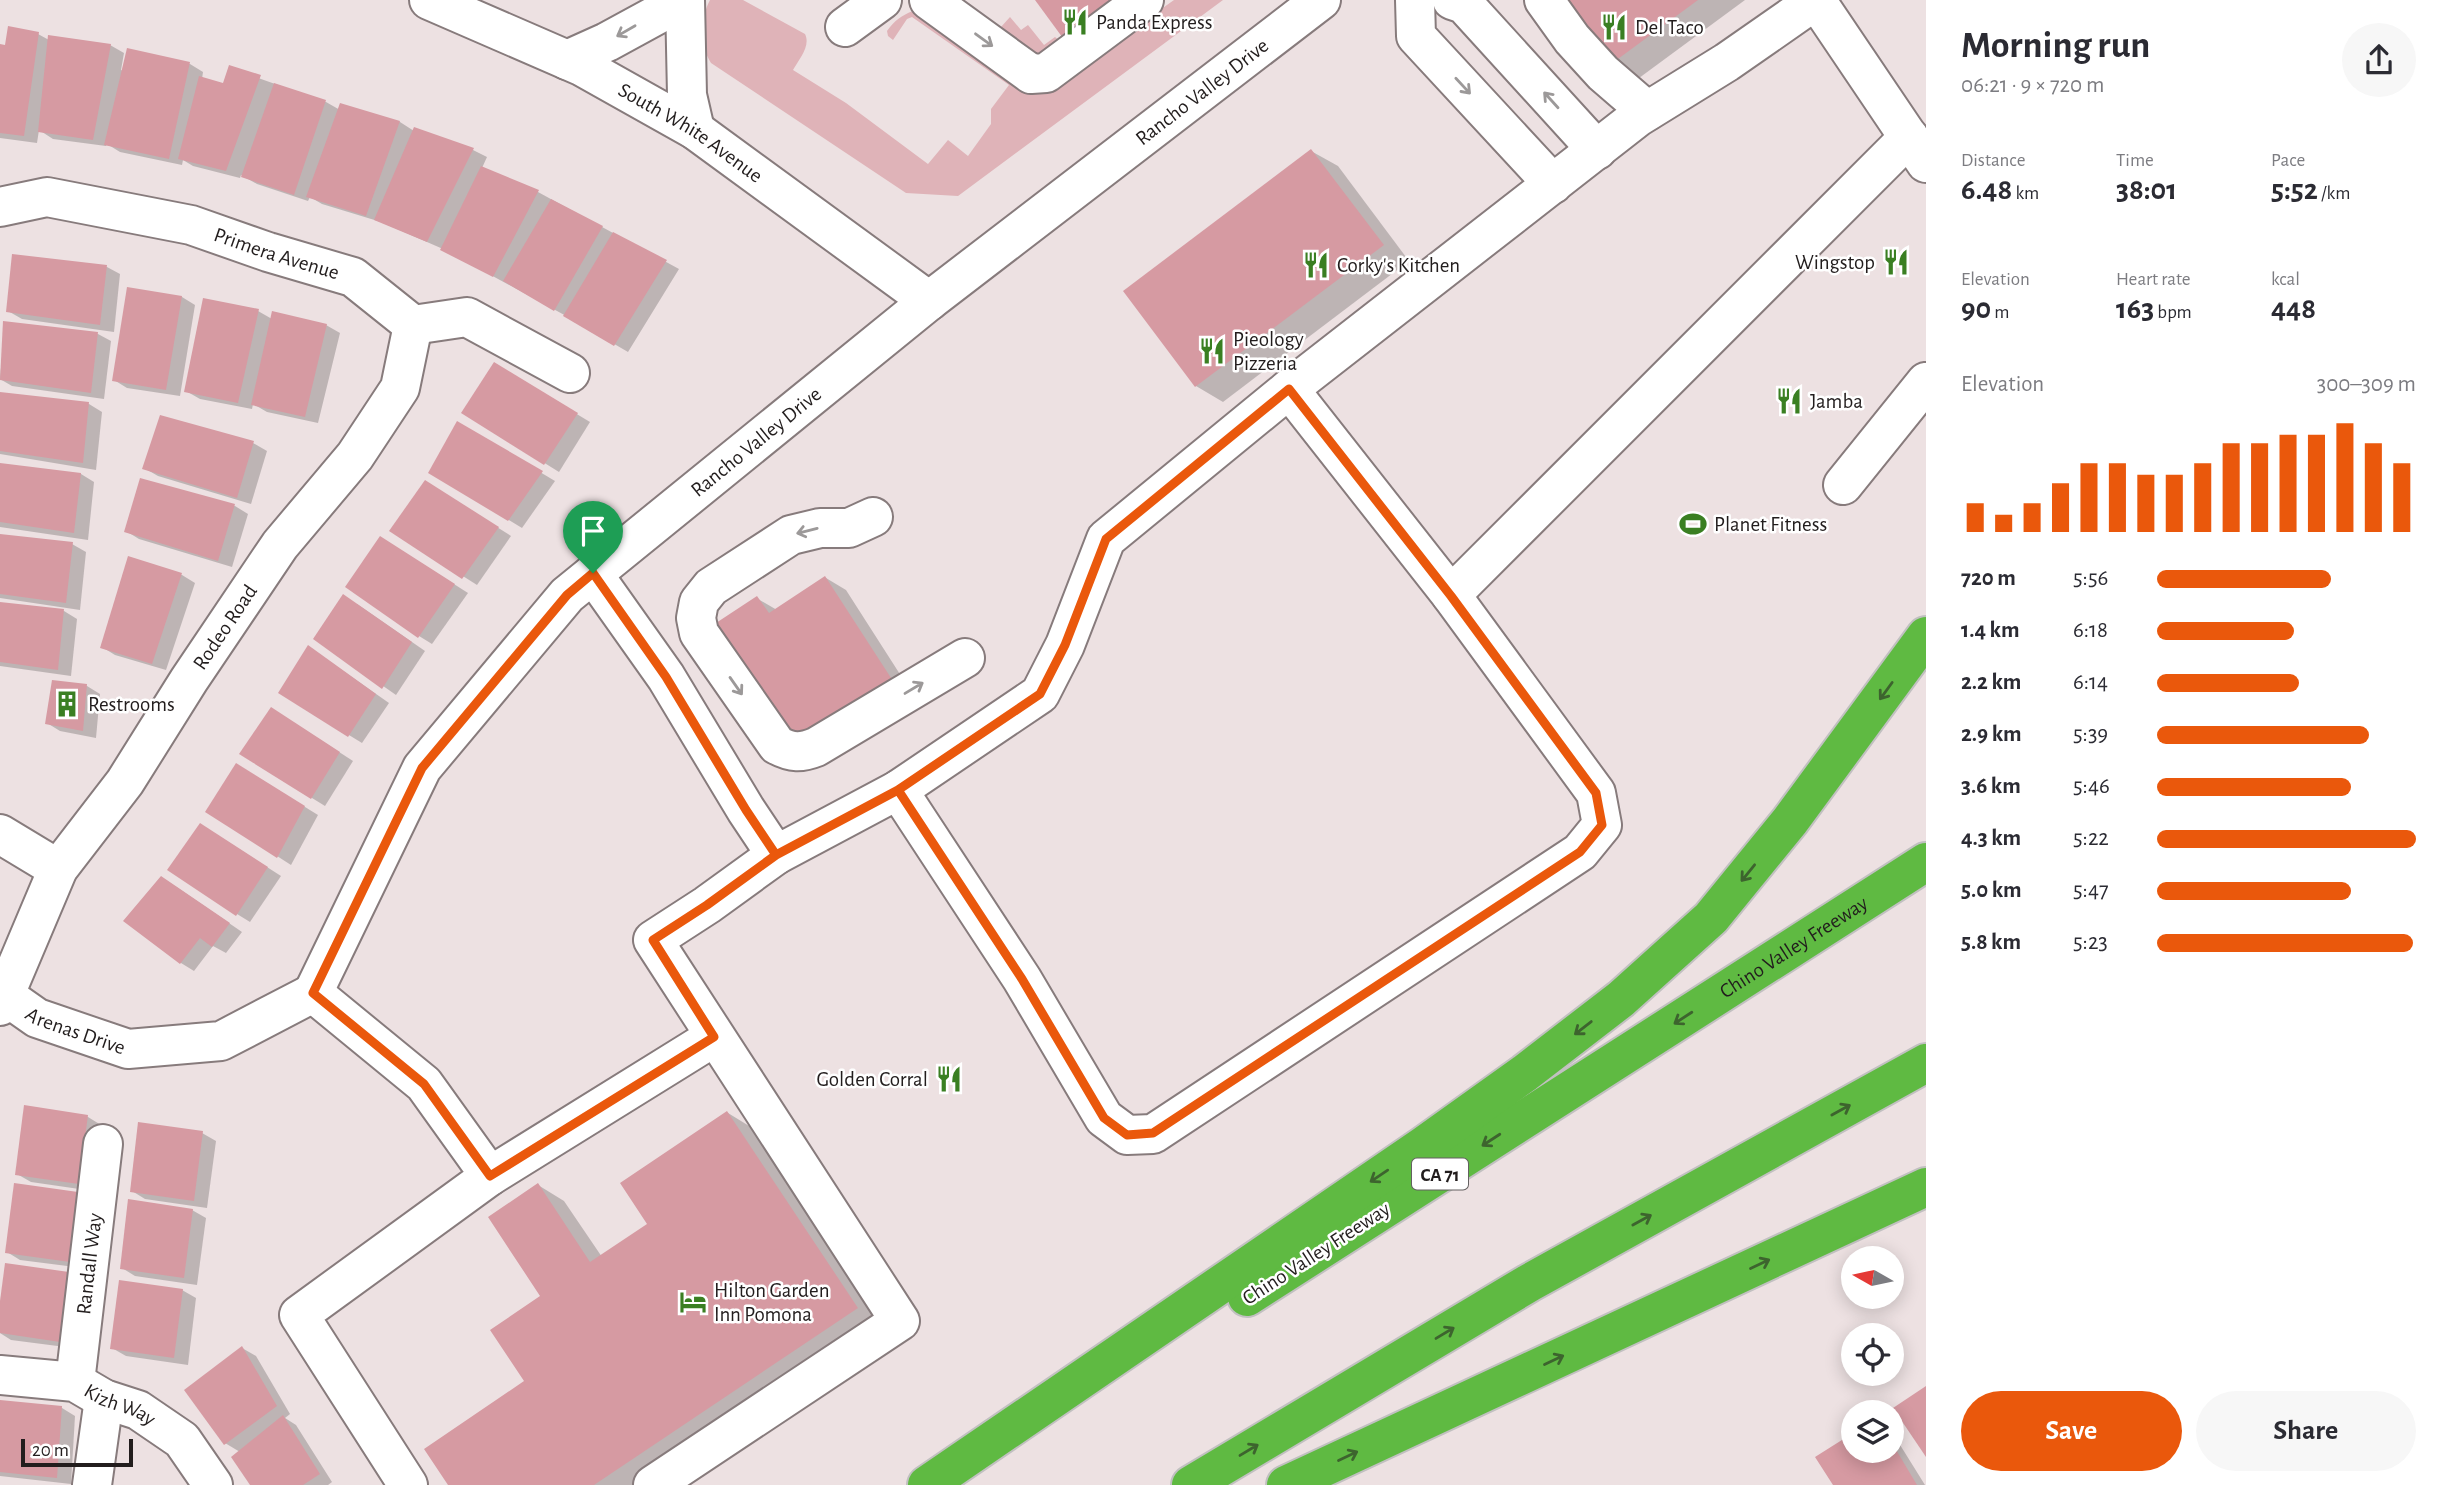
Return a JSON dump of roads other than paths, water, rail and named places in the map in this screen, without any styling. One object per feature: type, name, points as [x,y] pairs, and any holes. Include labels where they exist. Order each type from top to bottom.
[{"type":"highway","points":[[927,1485],[1423,1146],[1525,1073],[1621,999],[1712,918],[1790,821],[1926,636]]},
{"type":"highway","name":"Chino Valley Freeway","points":[[953,1485],[1926,862]]},
{"type":"highway","points":[[1191,1485],[1528,1283],[1926,1063]]},
{"type":"highway","points":[[1286,1485],[1926,1187]]},
{"type":"street","name":"South White Avenue","points":[[429,0],[567,60],[695,130],[929,301]]},
{"type":"street","points":[[567,60],[607,42],[684,0],[687,95],[695,130]]},
{"type":"street","points":[[845,27],[881,0]]},
{"type":"street","points":[[929,0],[1031,74],[1038,75],[1046,73],[1144,0]]},
{"type":"street","name":"Rancho Valley Drive","points":[[313,993],[422,768],[567,595],[929,301],[1321,0]]},
{"type":"street","points":[[1415,0],[1416,36],[1553,184]]},
{"type":"street","points":[[1452,0],[1464,4],[1597,150]]},
{"type":"street","points":[[1544,0],[1572,39],[1603,73],[1647,111]]},
{"type":"street","points":[[653,1485],[900,1321],[653,940],[776,855],[898,790],[1040,694],[1065,645],[1106,539],[1289,389],[1647,111],[1727,62],[1816,0],[1917,150],[1451,596]]},
{"type":"street","name":"Primera Avenue","points":[[0,207],[47,197],[191,225],[268,252],[353,277],[413,325]]},
{"type":"street","points":[[413,325],[467,317],[570,373]]},
{"type":"street","name":"Rodeo Road","points":[[1,998],[58,869],[125,782],[189,680],[280,545],[355,456],[400,388],[413,325]]},
{"type":"street","points":[[1843,485],[1926,382]]},
{"type":"street","points":[[898,790],[1022,979],[1104,1118],[1127,1135],[1153,1133],[1580,852],[1602,825],[1596,793],[1451,596],[1289,389]]},
{"type":"street","points":[[873,517],[849,528],[820,528],[791,535],[711,587],[699,602],[696,618],[699,633],[777,745],[802,753],[965,658]]},
{"type":"street","points":[[593,573],[666,677],[776,855]]},
{"type":"street","points":[[0,834],[58,869]]},
{"type":"street","points":[[313,993],[424,1084],[490,1176]]},
{"type":"street","name":"Arenas Drive","points":[[1,998],[37,1018],[128,1049],[221,1041],[313,993]]},
{"type":"street","points":[[408,1485],[299,1315],[490,1176],[714,1037]]},
{"type":"street","name":"Randall Way","points":[[92,1485],[90,1391],[103,1144]]},
{"type":"street","name":"Kizh Way","points":[[0,1375],[90,1391],[138,1410],[182,1440],[213,1485]]},
{"type":"place","name":"Panda Express","points":[[1075,22]]},
{"type":"place","name":"Del Taco","points":[[1614,27]]},
{"type":"place","name":"Wingstop","points":[[1896,262]]},
{"type":"place","name":"Corky's Kitchen","points":[[1316,265]]},
{"type":"place","name":"Pieology Pizzeria","points":[[1212,351]]},
{"type":"place","name":"Jamba","points":[[1789,401]]},
{"type":"place","name":"Planet Fitness","points":[[1693,524]]},
{"type":"place","name":"Restrooms","points":[[67,704]]},
{"type":"place","name":"Golden Corral","points":[[949,1079]]},
{"type":"place","name":"Hilton Garden Inn Pomona","points":[[693,1302]]}]
